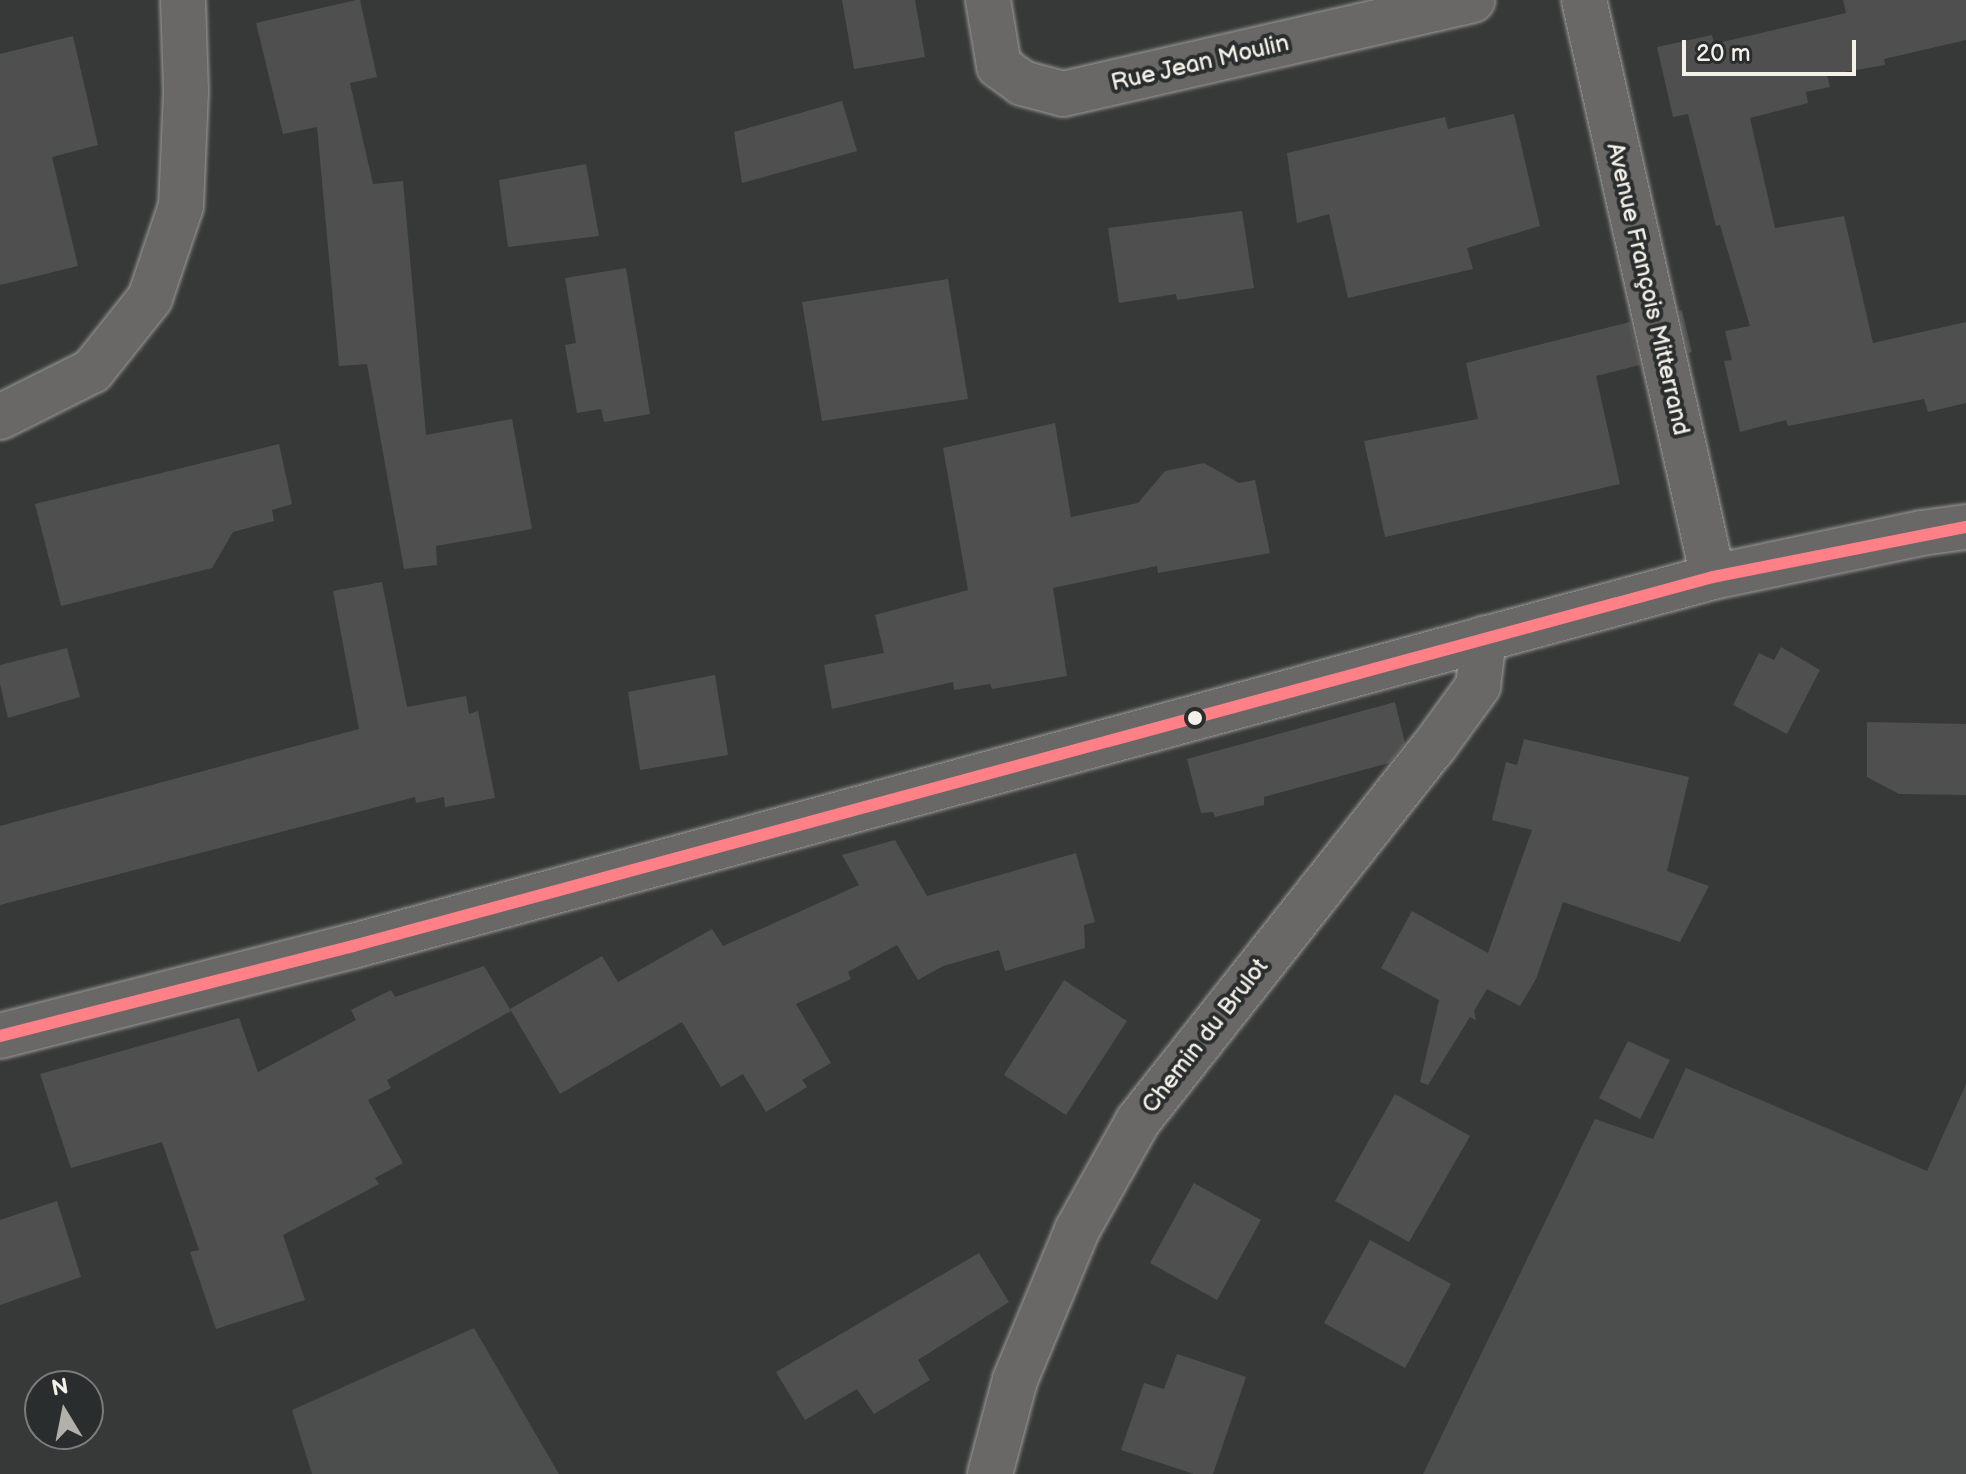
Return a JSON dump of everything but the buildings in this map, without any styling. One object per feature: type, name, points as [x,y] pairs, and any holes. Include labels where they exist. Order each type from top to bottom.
[{"type":"street","points":[[0,417],[92,371],[150,298],[181,206],[186,91],[183,0]]},
{"type":"street","name":"Rue Jean Moulin","points":[[988,0],[999,66],[1022,83],[1063,94],[1472,0]]},
{"type":"street","name":"Avenue François Mitterrand","points":[[1584,0],[1713,577]]},
{"type":"street","points":[[0,1036],[353,946],[1713,577],[1922,533],[1966,527]]},
{"type":"street","name":"Chemin du Brulot","points":[[990,1474],[1015,1380],[1077,1230],[1138,1121],[1433,748],[1478,686],[1484,638]]},
{"type":"shaded area","points":[[1686,1068],[1927,1171],[1966,1084],[1966,1474],[1423,1474],[1595,1119],[1653,1139]]},
{"type":"shaded area","points":[[474,1328],[559,1474],[312,1474],[292,1410]]},
{"type":"transit line","points":[[0,1036],[353,946],[1713,577],[1966,527]]}]
